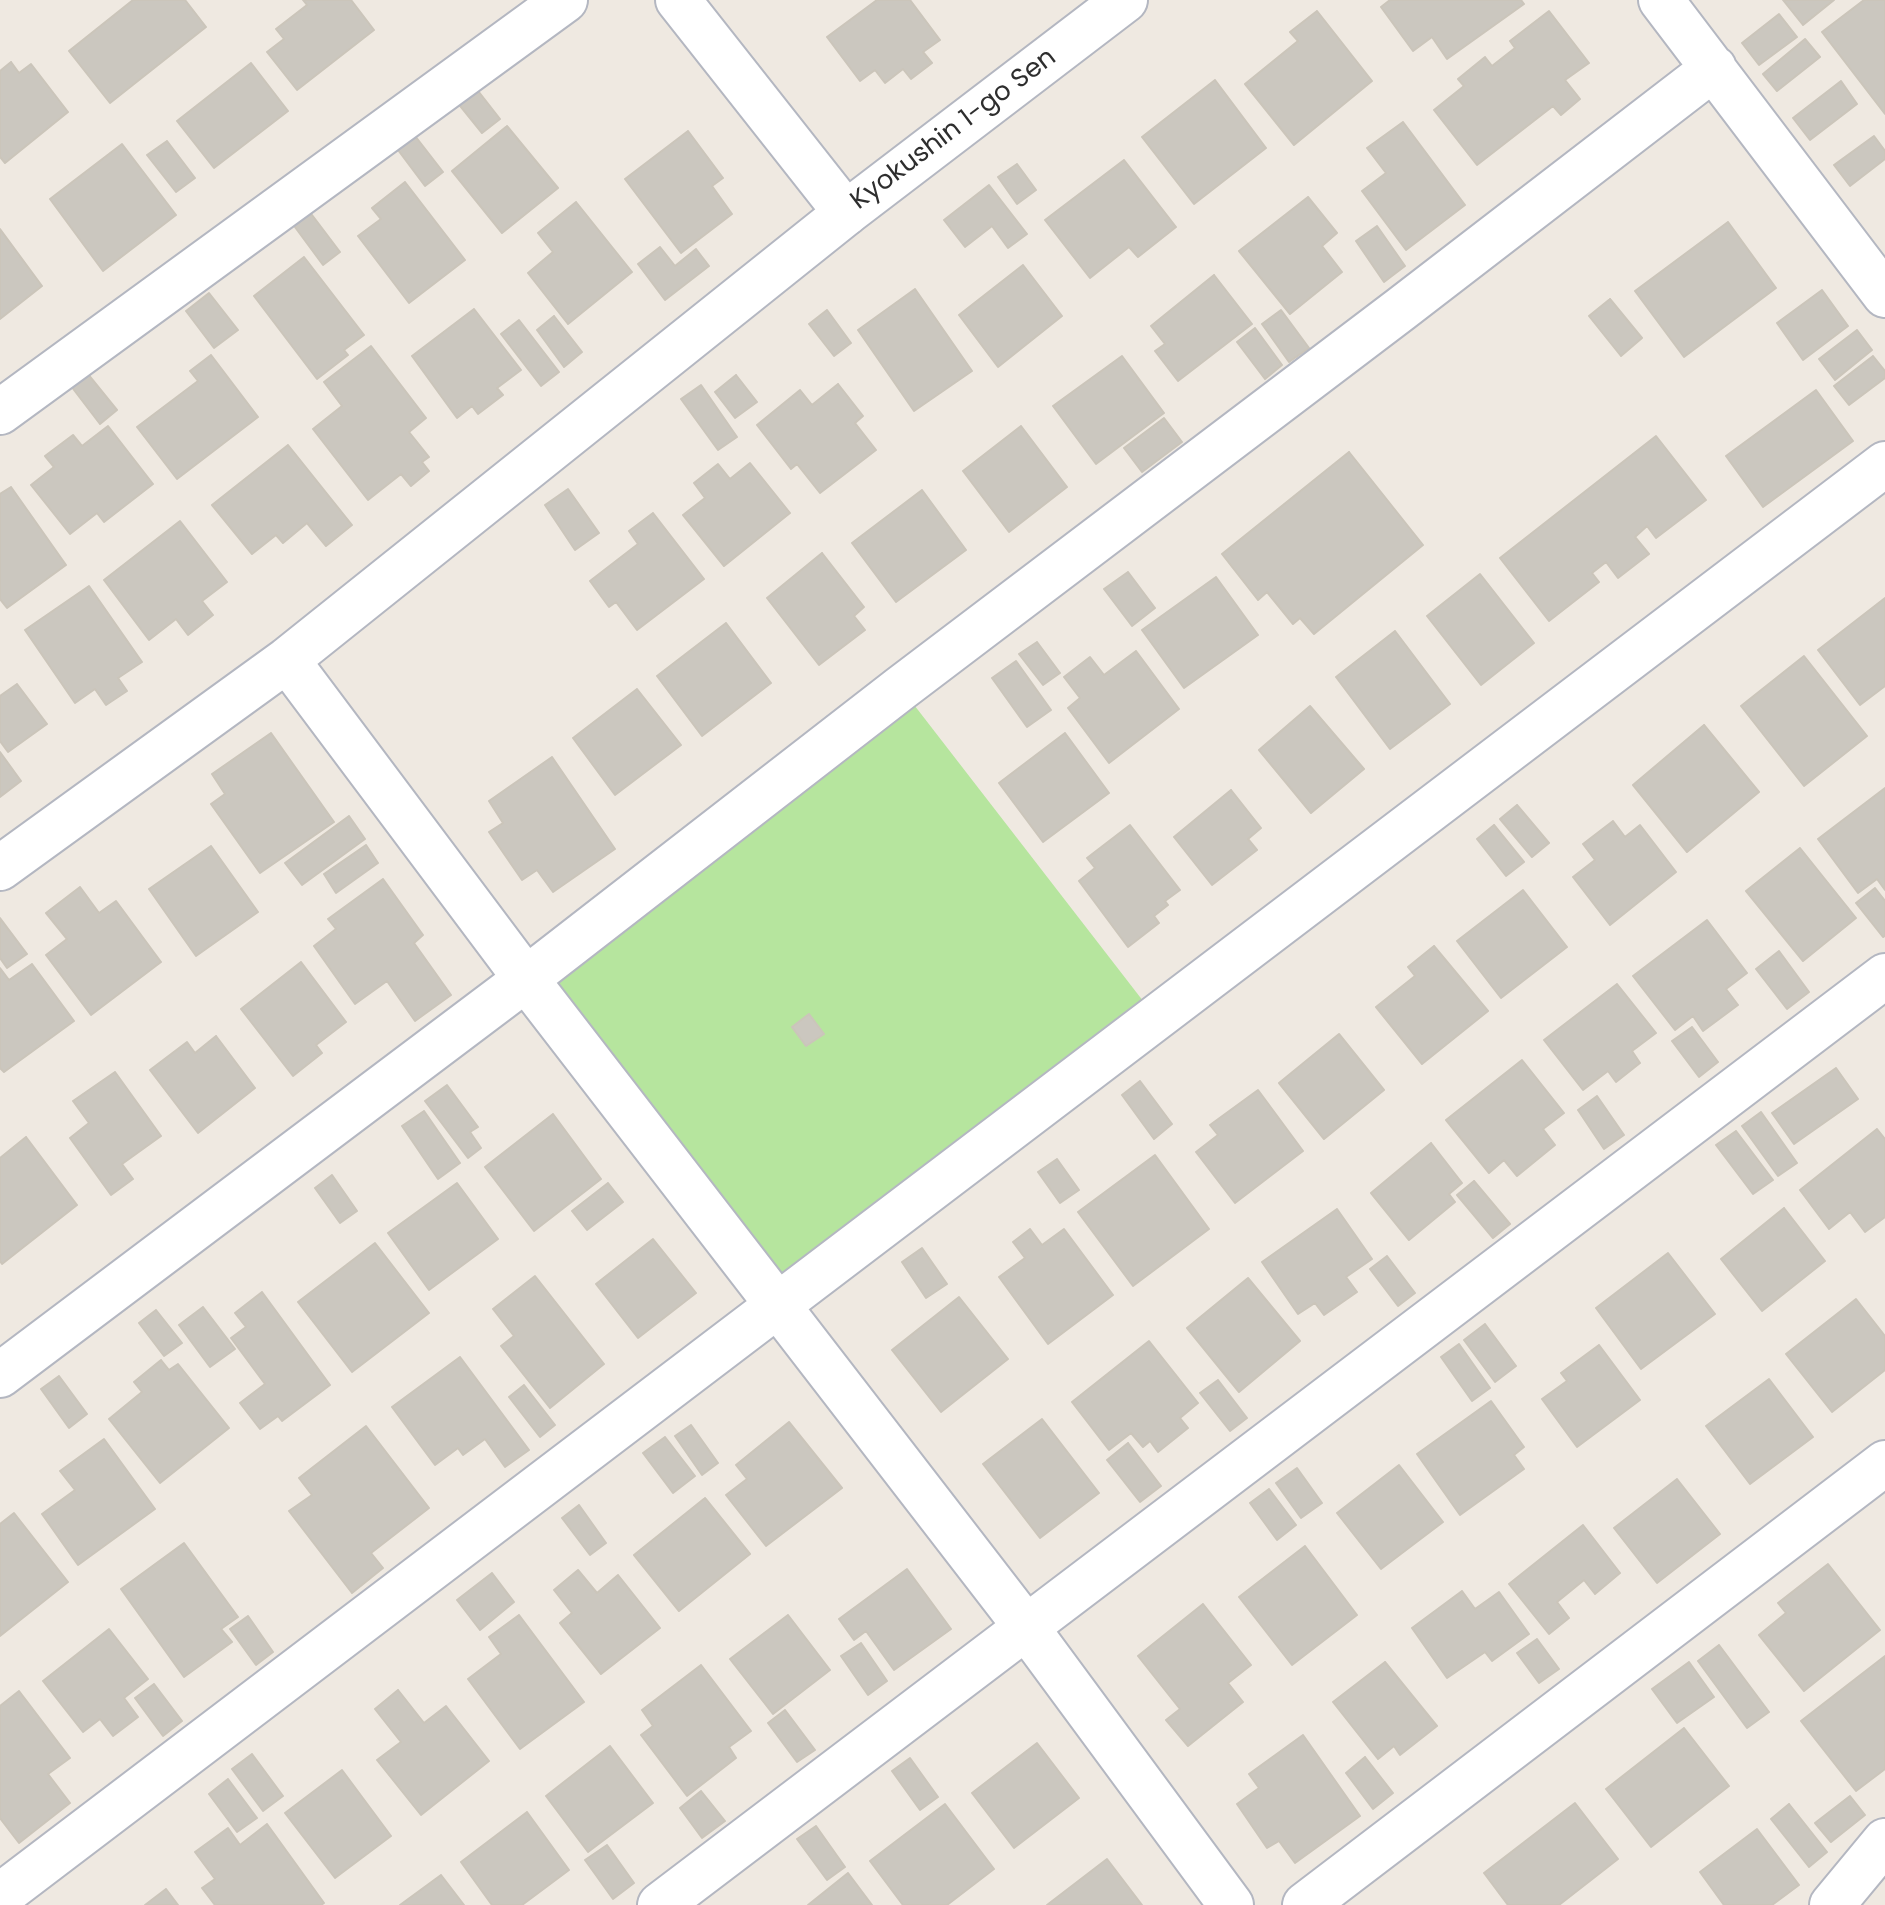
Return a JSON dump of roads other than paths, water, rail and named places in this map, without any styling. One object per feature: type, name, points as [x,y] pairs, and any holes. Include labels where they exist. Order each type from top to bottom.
[{"type":"street","points":[[0,412],[565,0]]},
{"type":"street","name":"Kyokushin 1-go Sen","points":[[678,0],[846,213],[1125,0]]},
{"type":"street","points":[[1661,0],[1885,295]]},
{"type":"street","points":[[0,1375],[526,979],[901,688],[1714,68]]},
{"type":"street","points":[[0,868],[287,660],[846,213]]},
{"type":"street","points":[[0,1896],[1885,464]]},
{"type":"street","points":[[287,660],[526,979],[1026,1627],[1231,1905]]},
{"type":"street","points":[[660,1905],[1885,976]]},
{"type":"street","points":[[1305,1905],[1885,1463]]},
{"type":"street","points":[[1832,1905],[1885,1841]]}]
